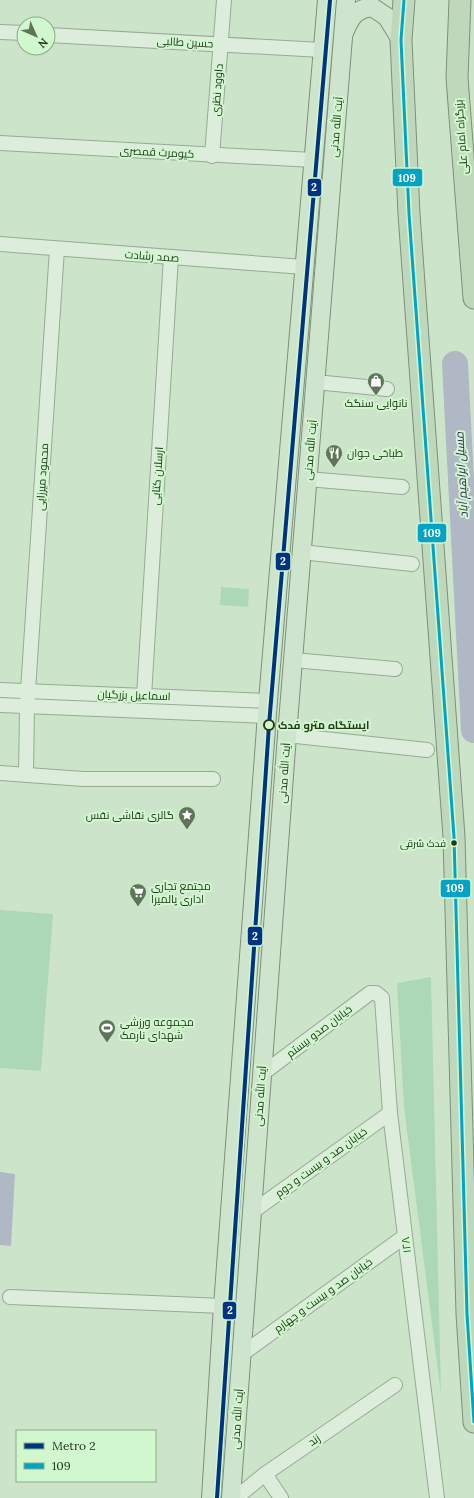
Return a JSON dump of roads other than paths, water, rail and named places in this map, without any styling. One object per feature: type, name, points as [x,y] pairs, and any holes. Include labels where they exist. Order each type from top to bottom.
[{"type":"highway","points":[[404,0],[401,40],[409,214],[454,837],[467,1314],[474,1422]]},
{"type":"highway","name":"بزرگراه امام علی","points":[[460,0],[456,78],[474,298]]},
{"type":"main road","name":"آیت الله مدنی","points":[[211,1498],[280,550],[327,0]]},
{"type":"main road","name":"آیت الله مدنی","points":[[231,1498],[287,735],[346,0]]},
{"type":"main road","points":[[343,35],[350,18],[362,8],[372,7],[387,17],[401,40]]},
{"type":"main road","points":[[280,550],[302,552]]},
{"type":"main road","points":[[268,708],[289,709]]},
{"type":"street","name":"داوود نظری","points":[[212,156],[224,0]]},
{"type":"street","points":[[0,32],[16,33]]},
{"type":"street","name":"حسین طالبی","points":[[56,35],[322,50]]},
{"type":"street","name":"کیومرث قمصری","points":[[0,143],[212,156],[313,160]]},
{"type":"street","name":"صمد رشادت","points":[[0,244],[304,267]]},
{"type":"street","name":"محمود میرزایی","points":[[26,775],[27,706],[57,249]]},
{"type":"street","name":"ارسلان کتابی","points":[[144,696],[171,257]]},
{"type":"street","points":[[315,382],[387,389]]},
{"type":"street","points":[[307,479],[402,487]]},
{"type":"street","points":[[302,552],[412,564]]},
{"type":"street","points":[[293,660],[395,669]]},
{"type":"street","name":"اسماعیل بزرگیان","points":[[0,690],[144,696],[268,708]]},
{"type":"street","name":"اسماعیل بزرگیان","points":[[0,705],[268,708]]},
{"type":"street","points":[[287,735],[427,750]]},
{"type":"street","points":[[0,773],[83,779],[213,779]]},
{"type":"street","name":"خیابان صدو بیستم","points":[[262,1074],[370,993],[376,994]]},
{"type":"street","name":"۱۲۸","points":[[376,994],[382,998],[390,1113],[437,1498]]},
{"type":"street","name":"خیابان صد و بیست و دوم","points":[[252,1212],[390,1113]]},
{"type":"street","name":"خیابان صد و بیست و چهارم","points":[[242,1354],[405,1236]]},
{"type":"street","points":[[10,1297],[224,1306]]},
{"type":"street","name":"زند","points":[[236,1498],[265,1474],[395,1385]]},
{"type":"street","points":[[265,1474],[281,1498]]},
{"type":"waterway","name":"مسیل ابراهیم آباد","points":[[455,364],[474,730]]},
{"type":"metro line","name":"2","points":[[217,1498],[269,725],[330,0]]},
{"type":"place","name":"نانوایی سنگک","points":[[376,396]]},
{"type":"place","name":"طباخی جوان","points":[[334,468]]},
{"type":"place","name":"ایستگاه مترو فدک","points":[[269,725]]},
{"type":"place","name":"گالری نقاشی نفس","points":[[187,830]]},
{"type":"place","name":"فدک شرقی","points":[[454,843]]},
{"type":"place","name":"مجتمع تجاری اداری پالمیرا","points":[[138,907]]},
{"type":"place","name":"مجموعه ورزشی شهدای نارمک","points":[[107,1043]]}]
